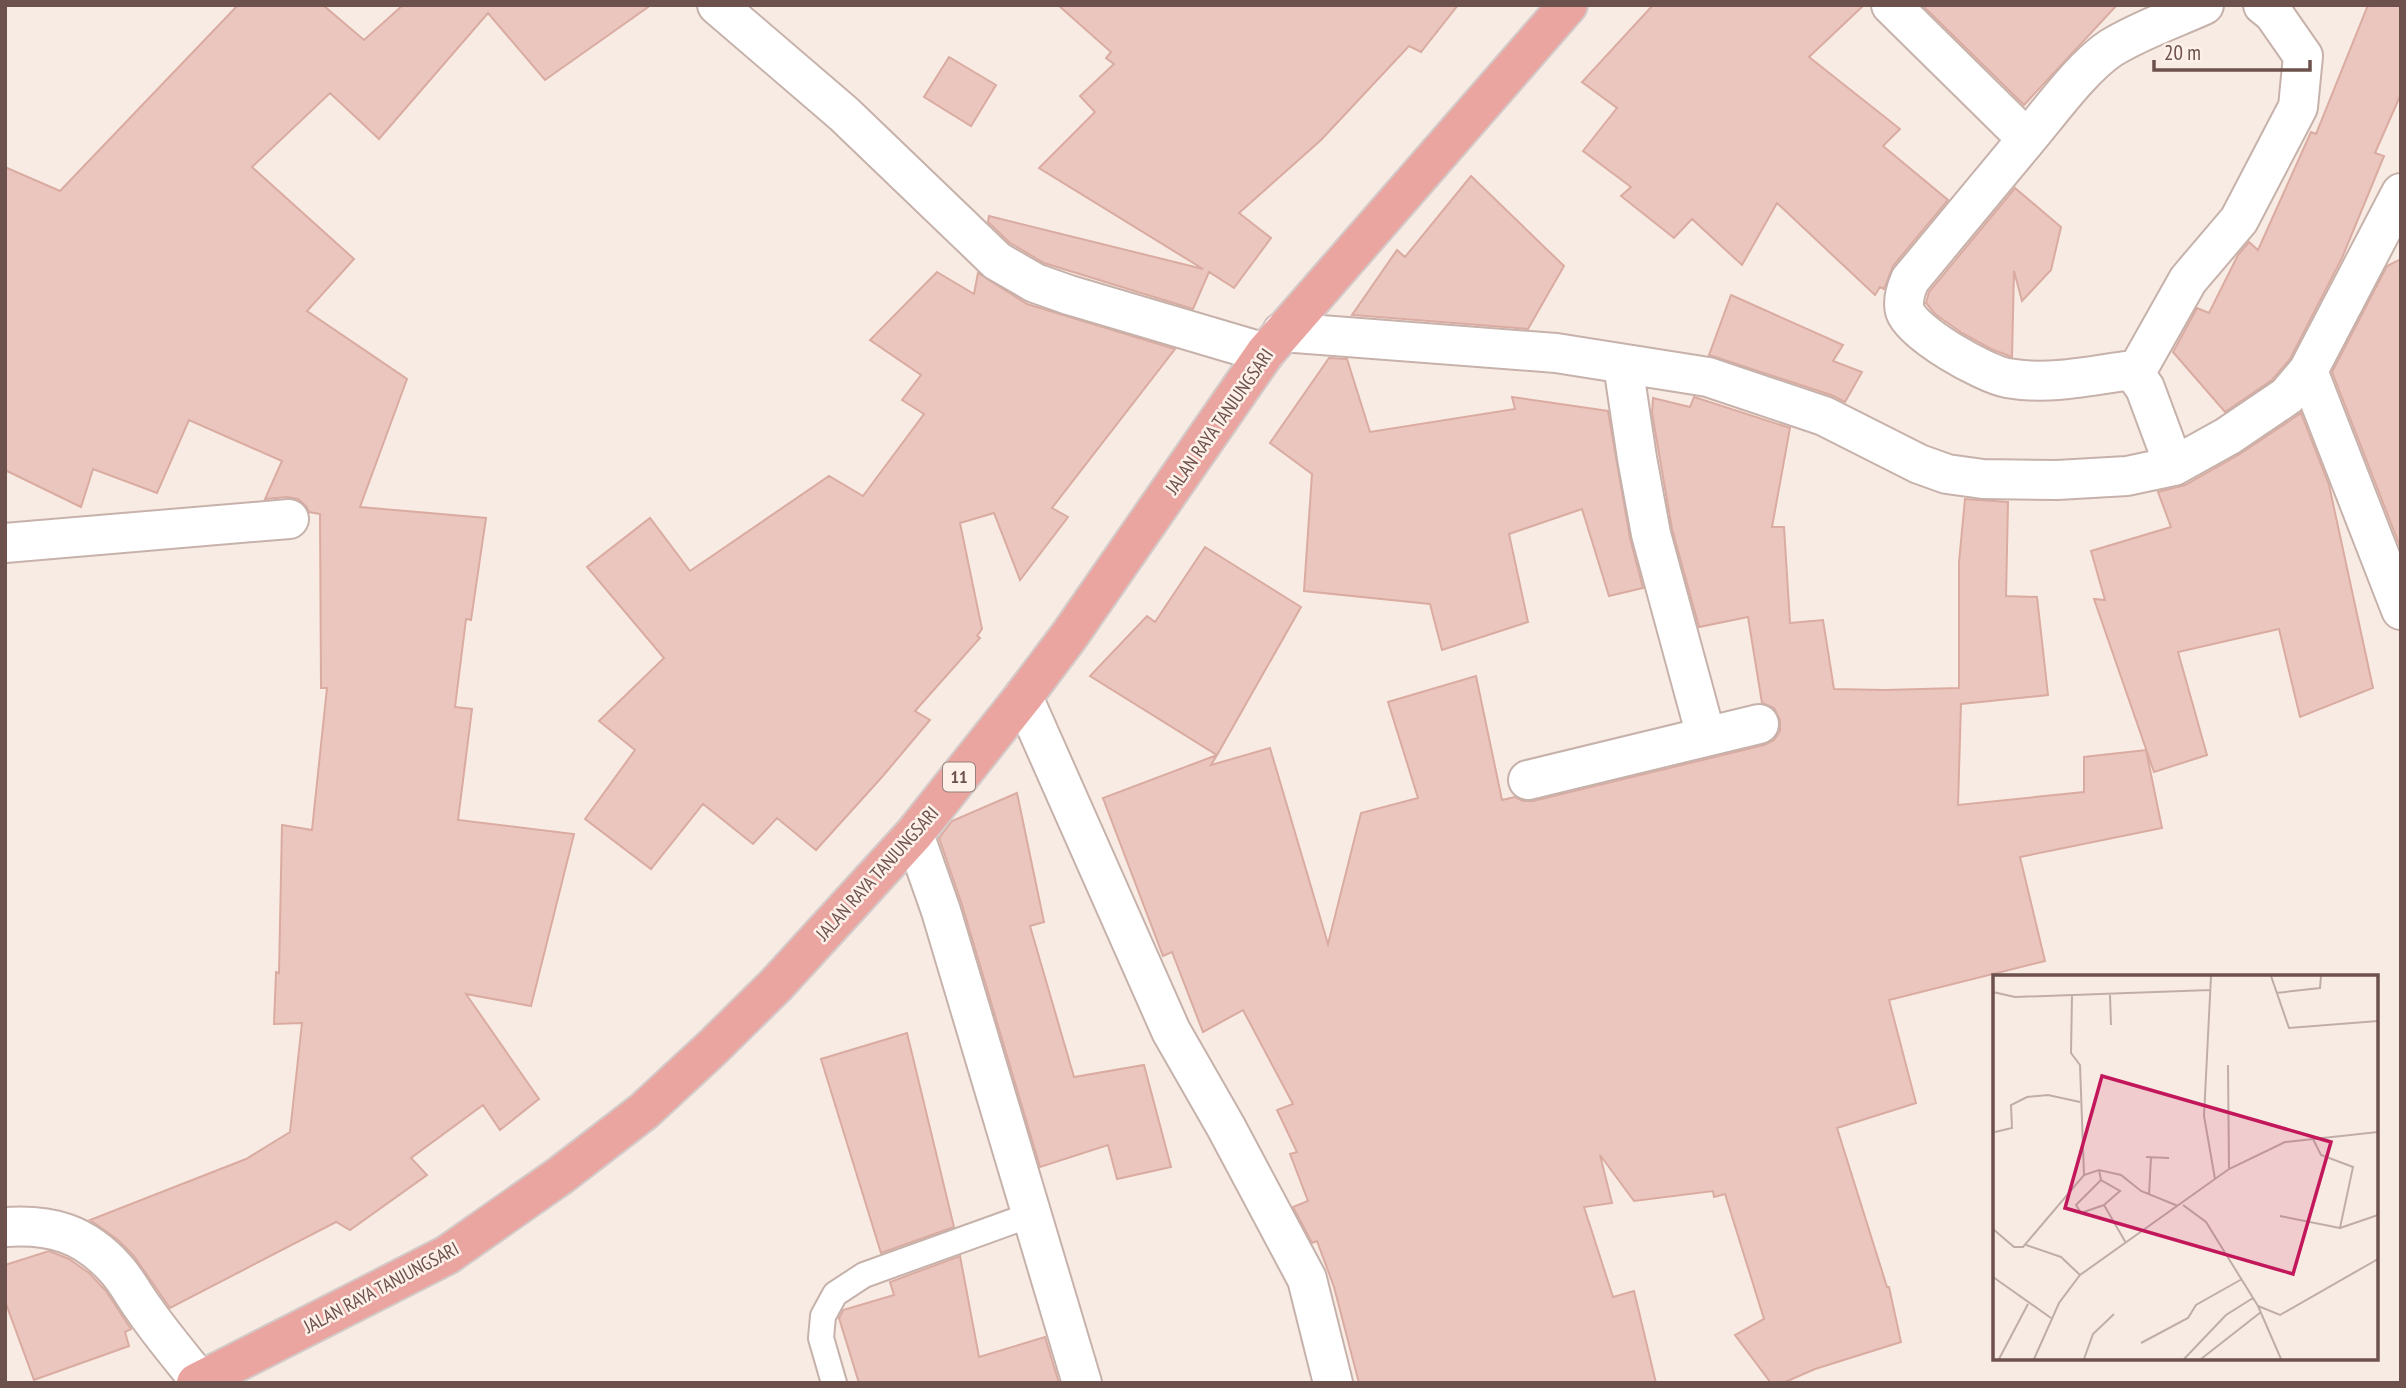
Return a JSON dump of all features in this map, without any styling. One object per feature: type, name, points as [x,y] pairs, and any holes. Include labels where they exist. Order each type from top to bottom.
[{"type":"highway","name":"JALAN RAYA TANJUNGSARI","points":[[199,1382],[447,1255],[561,1175],[644,1111],[712,1049],[914,834],[1069,636],[1274,343],[1568,5]]},
{"type":"street","points":[[718,5],[844,114],[997,261],[1035,283],[1069,295],[1274,343],[1556,353],[1708,377],[1824,416],[1919,464],[1947,474],[1983,479],[2057,481],[2127,475],[2175,466],[2228,436],[2287,396],[2308,371],[2401,193]]},
{"type":"street","points":[[1891,5],[2027,139]]},
{"type":"street","points":[[2175,466],[2145,388],[2134,374],[2125,371],[2049,382],[2004,377],[1945,349],[1911,321],[1904,308],[1905,292],[1910,279],[2082,75],[2109,50],[2139,33],[2204,5]]},
{"type":"street","points":[[2134,374],[2188,280],[2239,220],[2298,107],[2303,56],[2273,13],[2263,5]]},
{"type":"street","points":[[1623,365],[1651,534],[1706,736]]},
{"type":"street","points":[[2308,371],[2401,610]]},
{"type":"street","points":[[5,544],[289,519]]},
{"type":"street","points":[[1023,697],[1171,1031],[1227,1127],[1307,1279],[1333,1383]]},
{"type":"street","points":[[1528,780],[1759,724]]},
{"type":"street","points":[[914,834],[941,911],[1082,1383]]},
{"type":"street","points":[[5,1227],[32,1225],[61,1230],[90,1245],[116,1269],[199,1382]]},
{"type":"lane","points":[[835,1383],[821,1338],[823,1315],[835,1294],[864,1275],[1033,1214]]},
{"type":"building","points":[[238,5],[323,5],[364,40],[403,5],[651,5],[545,80],[488,13],[379,139],[330,93],[252,167],[354,259],[307,311],[407,379],[360,507],[486,518],[471,620],[466,619],[455,707],[472,709],[458,820],[574,834],[531,1006],[466,994],[539,1099],[500,1130],[483,1105],[411,1158],[427,1175],[350,1230],[336,1222],[170,1308],[133,1255],[118,1240],[90,1220],[246,1159],[290,1132],[302,1023],[274,1024],[276,972],[279,973],[282,825],[312,830],[327,688],[321,688],[320,514],[309,512],[298,499],[265,499],[282,461],[189,420],[157,493],[93,469],[81,507],[5,470],[5,167],[60,191]]},
{"type":"building","points":[[1058,5],[1458,5],[1421,52],[1409,46],[1321,140],[1239,213],[1271,238],[1234,288],[1209,272],[1193,309],[1044,263],[1010,243],[988,222],[989,216],[1203,269],[1039,168],[1095,112],[1080,96],[1114,64],[1106,58],[1111,52]]},
{"type":"building","points":[[1653,5],[1864,5],[1809,57],[1900,129],[1883,146],[1948,200],[1893,266],[1884,289],[1880,287],[1875,295],[1777,203],[1742,265],[1692,219],[1674,238],[1621,196],[1631,187],[1583,151],[1617,108],[1582,82]]},
{"type":"building","points":[[1922,5],[2117,5],[2024,105]]},
{"type":"building","points":[[2368,5],[2401,5],[2401,94],[2375,153],[2384,156],[2342,258],[2290,359],[2272,380],[2225,412],[2173,352],[2197,308],[2209,313],[2238,255],[2249,242],[2258,250],[2311,132],[2316,134]]},
{"type":"building","points":[[949,57],[996,85],[971,126],[924,97]]},
{"type":"building","points":[[1471,176],[1564,266],[1528,329],[1352,315],[1397,250],[1405,257]]},
{"type":"building","points":[[2015,188],[2061,227],[2051,270],[2022,301],[2014,271],[2012,357],[1962,333],[1935,314],[1926,303],[1929,292]]},
{"type":"building","points":[[2401,259],[2401,549],[2332,372],[2387,266]]},
{"type":"building","points":[[937,272],[974,294],[978,273],[1027,304],[1175,349],[1052,508],[1068,517],[1020,580],[994,513],[960,523],[982,629],[977,636],[980,638],[915,711],[930,720],[816,850],[777,818],[753,844],[703,804],[651,869],[585,819],[635,750],[599,721],[664,658],[587,567],[650,518],[690,571],[829,476],[863,496],[924,414],[902,400],[921,375],[870,340]]},
{"type":"building","points":[[1731,295],[1843,345],[1833,361],[1862,372],[1845,402],[1709,355]]},
{"type":"building","points":[[1329,358],[1347,359],[1370,432],[1515,409],[1512,397],[1608,411],[1630,538],[1643,588],[1609,596],[1582,509],[1509,534],[1528,622],[1442,650],[1430,604],[1304,591],[1312,474],[1270,443]]},
{"type":"building","points":[[1694,397],[1790,428],[1772,527],[1784,527],[1790,623],[1823,620],[1834,689],[1959,688],[1959,562],[1965,499],[2008,502],[2006,596],[2037,597],[2048,695],[1961,704],[1958,805],[2084,792],[2084,757],[2146,750],[2162,828],[2020,857],[2045,961],[1889,1000],[1916,1103],[1837,1128],[1889,1287],[1901,1342],[1815,1369],[1783,1383],[1771,1383],[1735,1335],[1764,1319],[1725,1194],[1714,1197],[1713,1191],[1634,1201],[1600,1155],[1612,1203],[1584,1207],[1613,1297],[1634,1291],[1656,1383],[1359,1383],[1334,1287],[1317,1241],[1312,1243],[1293,1207],[1308,1201],[1290,1154],[1297,1152],[1277,1110],[1293,1104],[1243,1010],[1203,1032],[1172,952],[1163,956],[1103,798],[1217,755],[1211,765],[1270,748],[1328,944],[1361,813],[1418,798],[1388,702],[1476,676],[1502,800],[1515,797],[1523,801],[1533,801],[1764,745],[1774,740],[1780,731],[1780,720],[1774,708],[1762,703],[1748,617],[1699,627],[1672,529],[1652,413],[1653,398],[1690,407]]},
{"type":"building","points":[[2301,413],[2329,485],[2373,688],[2300,717],[2279,629],[2178,652],[2207,755],[2154,772],[2094,599],[2105,600],[2091,551],[2171,527],[2158,492],[2185,485],[2240,454]]},
{"type":"building","points":[[1205,547],[1301,607],[1217,755],[1090,676],[1147,616],[1155,622]]},
{"type":"building","points":[[1017,793],[1044,922],[1030,926],[1074,1077],[1144,1065],[1171,1167],[1117,1179],[1108,1145],[1040,1167],[962,905],[939,838],[952,821]]},
{"type":"building","points":[[907,1033],[954,1227],[881,1253],[821,1059]]},
{"type":"building","points":[[49,1251],[69,1259],[89,1273],[106,1291],[131,1329],[125,1332],[129,1346],[34,1380],[5,1301],[5,1265]]},
{"type":"building","points":[[960,1256],[979,1357],[1045,1337],[1059,1383],[859,1383],[839,1318],[843,1310],[894,1295],[890,1282]]}]
